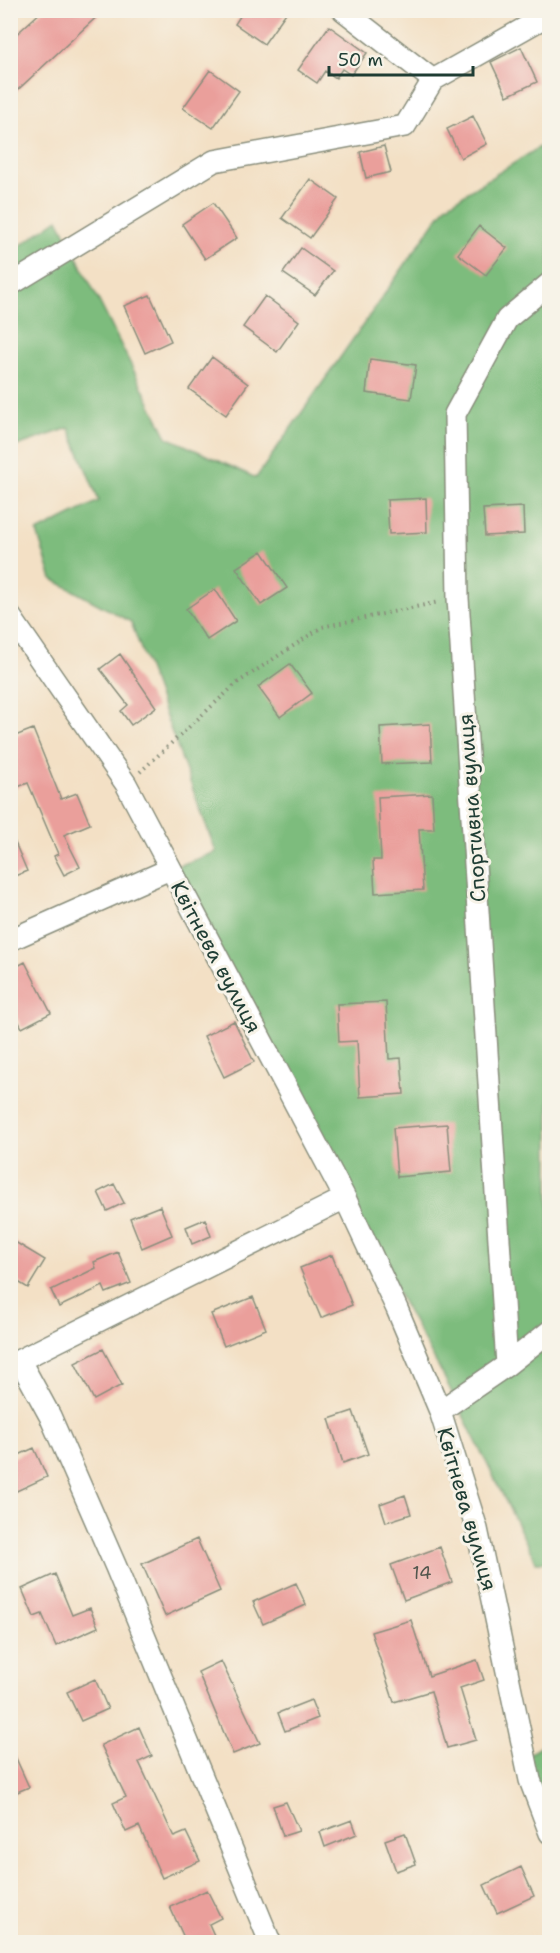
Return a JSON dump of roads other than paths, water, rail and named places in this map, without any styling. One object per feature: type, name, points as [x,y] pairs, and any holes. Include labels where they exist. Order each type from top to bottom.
[{"type":"street","points":[[343,10],[433,80]]},
{"type":"street","points":[[10,285],[214,161],[405,126],[433,80],[549,14]]},
{"type":"street","name":"Спортивна вулиця","points":[[507,1365],[458,598],[455,414],[507,319],[549,283]]},
{"type":"street","points":[[10,616],[126,784],[170,869]]},
{"type":"street","name":"Квітнева вулиця","points":[[10,940],[170,869],[345,1198],[397,1309],[440,1411],[477,1529],[530,1780],[549,1833]]},
{"type":"street","points":[[270,1942],[116,1567],[50,1416],[15,1363],[345,1198]]},
{"type":"street","points":[[440,1411],[507,1365],[549,1331]]}]
